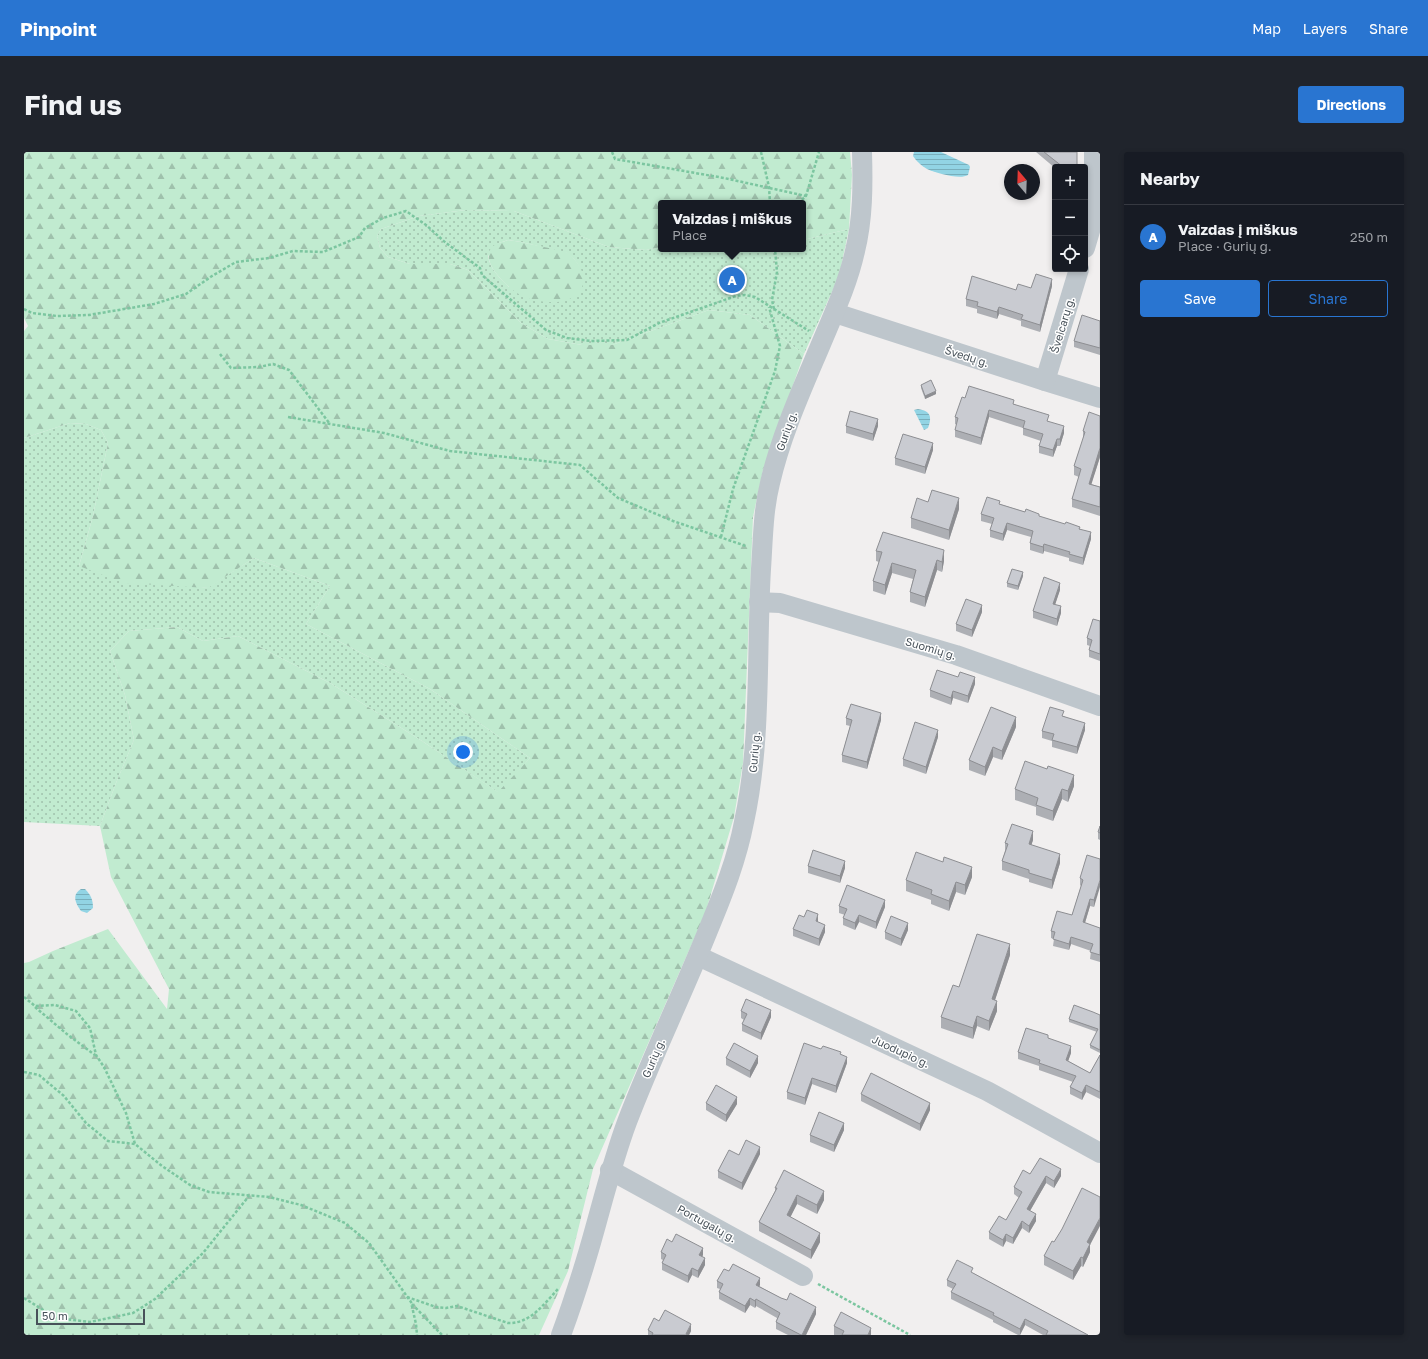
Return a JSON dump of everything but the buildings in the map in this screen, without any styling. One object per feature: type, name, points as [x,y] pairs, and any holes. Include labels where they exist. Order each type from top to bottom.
[{"type":"street","name":"Gurių g.","points":[[561,1335],[588,1254],[610,1170],[626,1123],[698,956],[733,865],[744,823],[751,780],[756,726],[759,602],[764,514],[768,487],[775,462],[796,404],[835,313],[856,249],[862,200],[862,152]]},
{"type":"street","points":[[1088,238],[1094,218],[1094,152]]},
{"type":"street","name":"Šveicarų g.","points":[[1045,381],[1078,272]]},
{"type":"street","name":"Švedų g.","points":[[835,313],[1100,398]]},
{"type":"street","name":"Suomių g.","points":[[759,602],[780,603],[956,655],[1100,706]]},
{"type":"street","name":"Juodupio g.","points":[[698,956],[987,1091],[1100,1153]]},
{"type":"street","name":"Portugalų g.","points":[[610,1170],[803,1276]]},
{"type":"path","points":[[612,152],[615,159],[769,186],[806,196]]},
{"type":"path","points":[[761,152],[769,186],[770,200]]},
{"type":"path","points":[[801,200],[806,196],[819,152]]},
{"type":"path","points":[[24,309],[32,313],[57,316],[89,316],[154,304],[186,294],[236,262],[268,258],[292,251],[323,252],[358,237],[365,228],[383,218],[406,212],[426,225],[446,243],[480,268],[482,274],[546,330],[567,338],[591,341],[627,340],[659,323],[736,296],[745,295],[755,297],[823,340]]},
{"type":"path","points":[[774,310],[772,300],[777,272],[775,252]]},
{"type":"path","points":[[721,537],[733,489],[775,371],[780,346],[769,306]]},
{"type":"path","points":[[220,354],[231,368],[273,364],[289,370],[331,424]]},
{"type":"path","points":[[288,417],[384,433],[450,451],[580,465],[618,498],[673,521],[762,551]]},
{"type":"path","points":[[24,997],[68,1035],[96,1055],[104,1067],[126,1113],[135,1144]]},
{"type":"path","points":[[35,1006],[55,1005],[76,1011],[90,1028],[96,1055]]},
{"type":"path","points":[[24,1072],[39,1075],[64,1096],[86,1123],[108,1141],[135,1144],[162,1166],[190,1184],[210,1192],[269,1197],[301,1205],[344,1223],[369,1243],[406,1296],[442,1335]]},
{"type":"path","points":[[24,1298],[56,1318],[90,1322],[133,1313],[155,1298],[203,1253],[249,1196]]},
{"type":"path","points":[[803,1276],[910,1335]]},
{"type":"path","points":[[406,1296],[436,1307],[446,1308],[457,1306],[508,1323],[517,1324],[529,1318],[560,1287]]},
{"type":"path","points":[[411,1302],[417,1335]]},
{"type":"green space","points":[[24,152],[850,152],[852,175],[849,229],[806,239],[806,200],[658,200],[658,248],[646,250],[609,247],[514,211],[466,210],[419,216],[381,229],[377,236],[380,248],[388,257],[410,264],[450,264],[468,270],[521,323],[548,339],[582,345],[612,345],[709,310],[750,315],[804,354],[763,470],[753,517],[743,763],[734,817],[705,914],[593,1169],[568,1271],[539,1335],[24,1335],[24,963],[108,929],[167,1009],[169,989],[111,877],[100,826],[134,740],[125,695],[110,651],[129,631],[177,627],[203,641],[238,636],[330,683],[422,741],[498,792],[530,758],[430,689],[306,624],[330,586],[254,558],[208,588],[124,583],[79,566],[93,516],[108,443],[101,430],[86,424],[70,423],[24,438],[24,331],[28,326],[24,318]]},
{"type":"green space","points":[[466,210],[514,211],[609,247],[646,250],[658,248],[658,252],[806,252],[806,239],[849,229],[839,276],[804,354],[750,315],[709,310],[612,345],[582,345],[548,339],[521,323],[468,270],[450,264],[410,264],[388,257],[380,248],[377,236],[381,229],[419,216]],"holes":[[[508,240],[567,253],[579,266],[509,287],[493,269],[488,256],[499,243]]]},
{"type":"green space","points":[[508,240],[568,253],[578,264],[584,279],[579,292],[568,300],[552,302],[533,300],[522,296],[510,288],[497,275],[489,260],[489,253],[492,247]]},
{"type":"green space","points":[[70,423],[86,424],[101,430],[108,443],[93,516],[79,566],[207,588],[254,558],[330,586],[306,624],[430,689],[530,758],[499,793],[422,741],[330,683],[238,636],[203,641],[177,627],[129,631],[110,651],[125,695],[134,740],[100,826],[24,822],[24,438]]},
{"type":"water","points":[[914,152],[941,152],[969,165],[968,175],[959,177],[942,174],[927,169],[914,158]]},
{"type":"water","points":[[918,409],[926,411],[930,418],[928,428],[924,430],[914,410]]},
{"type":"water","points":[[81,889],[85,889],[92,900],[93,908],[87,913],[81,911],[75,900],[76,894]]},
{"type":"place","name":"Vaizdas į miškus","points":[[732,280]]}]
